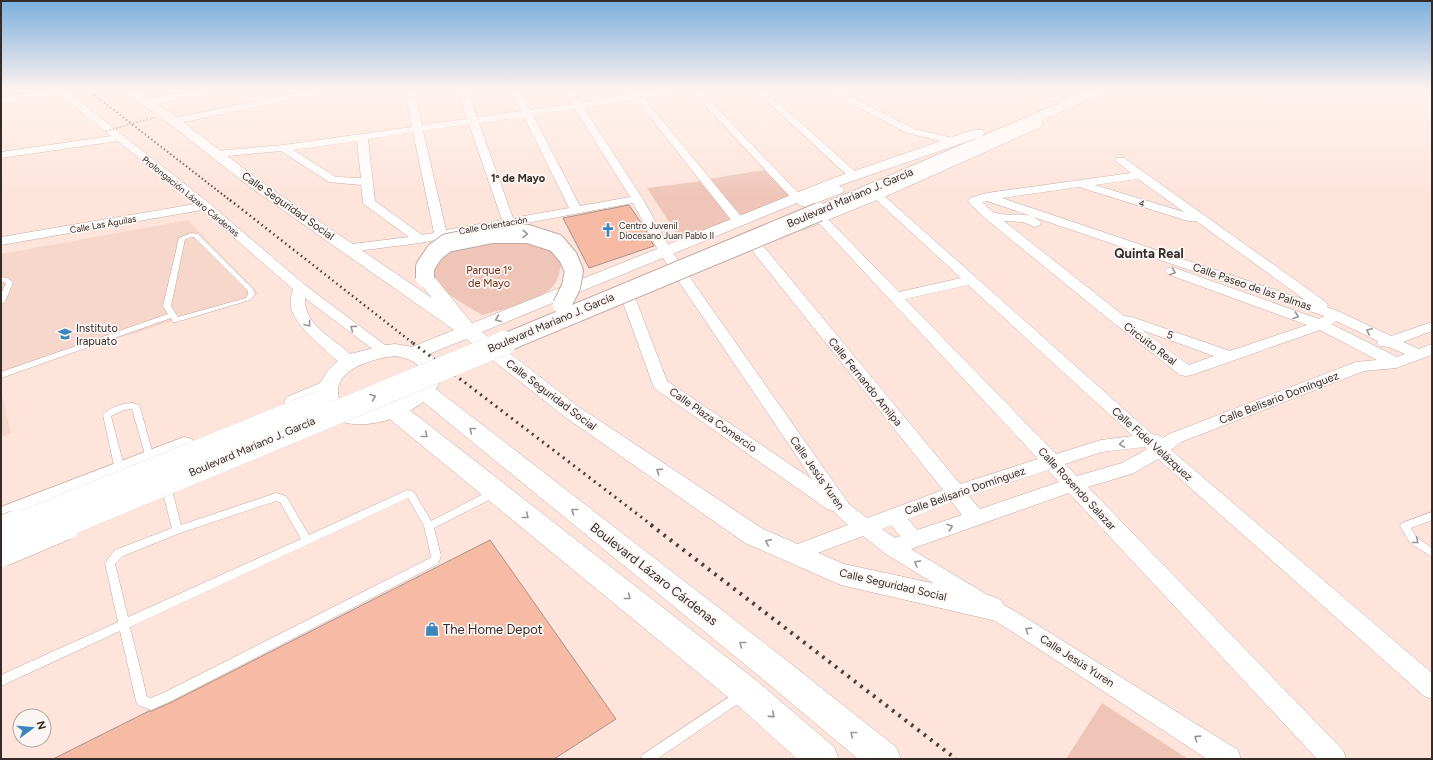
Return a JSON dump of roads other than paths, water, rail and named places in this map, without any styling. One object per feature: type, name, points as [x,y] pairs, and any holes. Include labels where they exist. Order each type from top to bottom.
[{"type":"main road","name":"Boulevard Mariano J. García","points":[[1,552],[810,208],[996,125]]},
{"type":"main road","name":"Boulevard Mariano J. García","points":[[1,532],[562,304],[810,208],[1016,125]]},
{"type":"main road","points":[[468,331],[425,278],[425,267],[435,252],[447,243],[492,234],[528,234],[556,243],[568,256],[574,271],[571,287],[562,304]]},
{"type":"main road","name":"Boulevard Lázaro Cárdenas","points":[[427,384],[758,679],[822,759]]},
{"type":"main road","name":"Boulevard Lázaro Cárdenas","points":[[394,410],[496,492],[758,679],[884,759]]},
{"type":"street","name":"Prolongación Lázaro Cárdenas","points":[[104,125],[205,206],[300,288]]},
{"type":"street","name":"Calle Seguridad Social","points":[[180,125],[255,184],[468,331],[572,412],[754,536],[841,574],[992,608]]},
{"type":"street","points":[[217,154],[283,148],[438,125]]},
{"type":"street","points":[[475,125],[509,223]]},
{"type":"street","points":[[533,125],[576,210]]},
{"type":"street","name":"Calle Jesús Yuren","points":[[590,125],[637,199],[666,252],[842,509],[864,528],[893,548],[992,608],[1229,759]]},
{"type":"street","points":[[662,125],[739,222]]},
{"type":"street","name":"Calle Rosendo Salazar","points":[[730,125],[895,297],[1334,759]]},
{"type":"street","points":[[798,125],[854,176]]},
{"type":"street","points":[[900,125],[911,131],[953,141]]},
{"type":"street","points":[[414,353],[739,222],[877,195],[1034,125]]},
{"type":"street","points":[[418,128],[441,235]]},
{"type":"street","points":[[911,131],[930,150]]},
{"type":"street","points":[[427,384],[431,369],[428,362],[422,357],[414,353],[400,350],[384,351],[360,357],[339,371],[327,388],[328,399],[334,408],[345,414],[368,416],[394,410],[406,405],[427,384],[494,352],[682,276],[755,244],[810,208],[854,176],[978,133]]},
{"type":"street","points":[[362,136],[369,202],[420,238]]},
{"type":"street","points":[[1,155],[119,138]]},
{"type":"street","points":[[283,148],[333,180],[366,182]]},
{"type":"street","points":[[1120,160],[1335,316],[1417,354]]},
{"type":"street","points":[[987,196],[1140,175]]},
{"type":"street","name":"4","points":[[1079,184],[1205,221]]},
{"type":"street","name":"Calle Fidel Velázquez","points":[[877,195],[1153,445],[1432,688]]},
{"type":"street","name":"Circuito Real","points":[[987,196],[974,201],[990,216],[1111,314],[1186,371],[1321,325],[1335,316]]},
{"type":"street","name":"Calle Paseo de las Palmas","points":[[987,196],[1151,258],[1321,325],[1396,363]]},
{"type":"street","name":"Calle Orientación","points":[[349,248],[441,235],[637,199]]},
{"type":"street","name":"Calle Las Águilas","points":[[1,241],[205,206]]},
{"type":"street","name":"Calle Paseo de las Palmas","points":[[990,216],[1025,219],[1335,316]]},
{"type":"street","name":"Calle Fernando Amilpa","points":[[755,244],[976,518]]},
{"type":"street","points":[[895,297],[971,280]]},
{"type":"street","points":[[350,363],[311,328],[299,311],[298,299],[300,288],[384,351]]},
{"type":"street","name":"Calle Plaza Comercio","points":[[628,297],[660,384],[842,509]]},
{"type":"street","name":"5","points":[[1111,314],[1229,356]]},
{"type":"street","points":[[1362,366],[1370,350],[1432,326]]},
{"type":"street","name":"Calle Belisario Domínguez","points":[[1153,445],[1128,468],[1072,485],[913,539],[895,516],[955,493],[1101,446],[1153,445],[1175,438],[1362,366],[1396,363],[1432,349]]},
{"type":"street","points":[[1,517],[327,388]]},
{"type":"street","points":[[1,561],[345,414]]},
{"type":"street","points":[[258,416],[272,420],[278,428],[279,432],[275,443]]},
{"type":"street","points":[[794,554],[895,516]]},
{"type":"street","points":[[893,548],[913,539]]},
{"type":"lane","points":[[196,235],[251,290],[252,294],[248,299],[176,320],[172,315],[167,306],[182,238],[196,235]]},
{"type":"lane","points":[[1,279],[5,278],[10,282],[1,302]]},
{"type":"lane","points":[[1,375],[172,315]]},
{"type":"lane","points":[[120,470],[107,415],[114,411],[133,405],[136,407],[150,458]]},
{"type":"lane","points":[[167,490],[177,530]]},
{"type":"lane","points":[[429,526],[496,492]]},
{"type":"lane","points":[[1,681],[125,625],[307,541],[408,494],[411,495],[429,526],[436,556],[434,561],[174,694],[151,704],[142,701],[125,625],[110,563],[119,554],[177,530],[276,497],[283,499],[307,541]]},
{"type":"lane","points":[[1432,516],[1404,526],[1413,540],[1432,553]]},
{"type":"lane","points":[[646,759],[758,679]]},
{"type":"railway","points":[[134,125],[231,201]]},
{"type":"railway","points":[[230,200],[414,344]]},
{"type":"railway","points":[[413,343],[653,526]]},
{"type":"railway","points":[[651,525],[956,759]]},
{"type":"place","name":"Centro Juvenil Diocesano Juan Pablo II","points":[[608,230]]},
{"type":"place","name":"Instituto Irapuato","points":[[65,334]]},
{"type":"place","name":"The Home Depot","points":[[432,629]]},
{"type":"district","name":"1º de Mayo","points":[[518,178]]},
{"type":"district","name":"Quinta Real","points":[[1149,253]]},
{"type":"park label","name":"Parque 1º de Mayo","points":[[489,276]]}]
